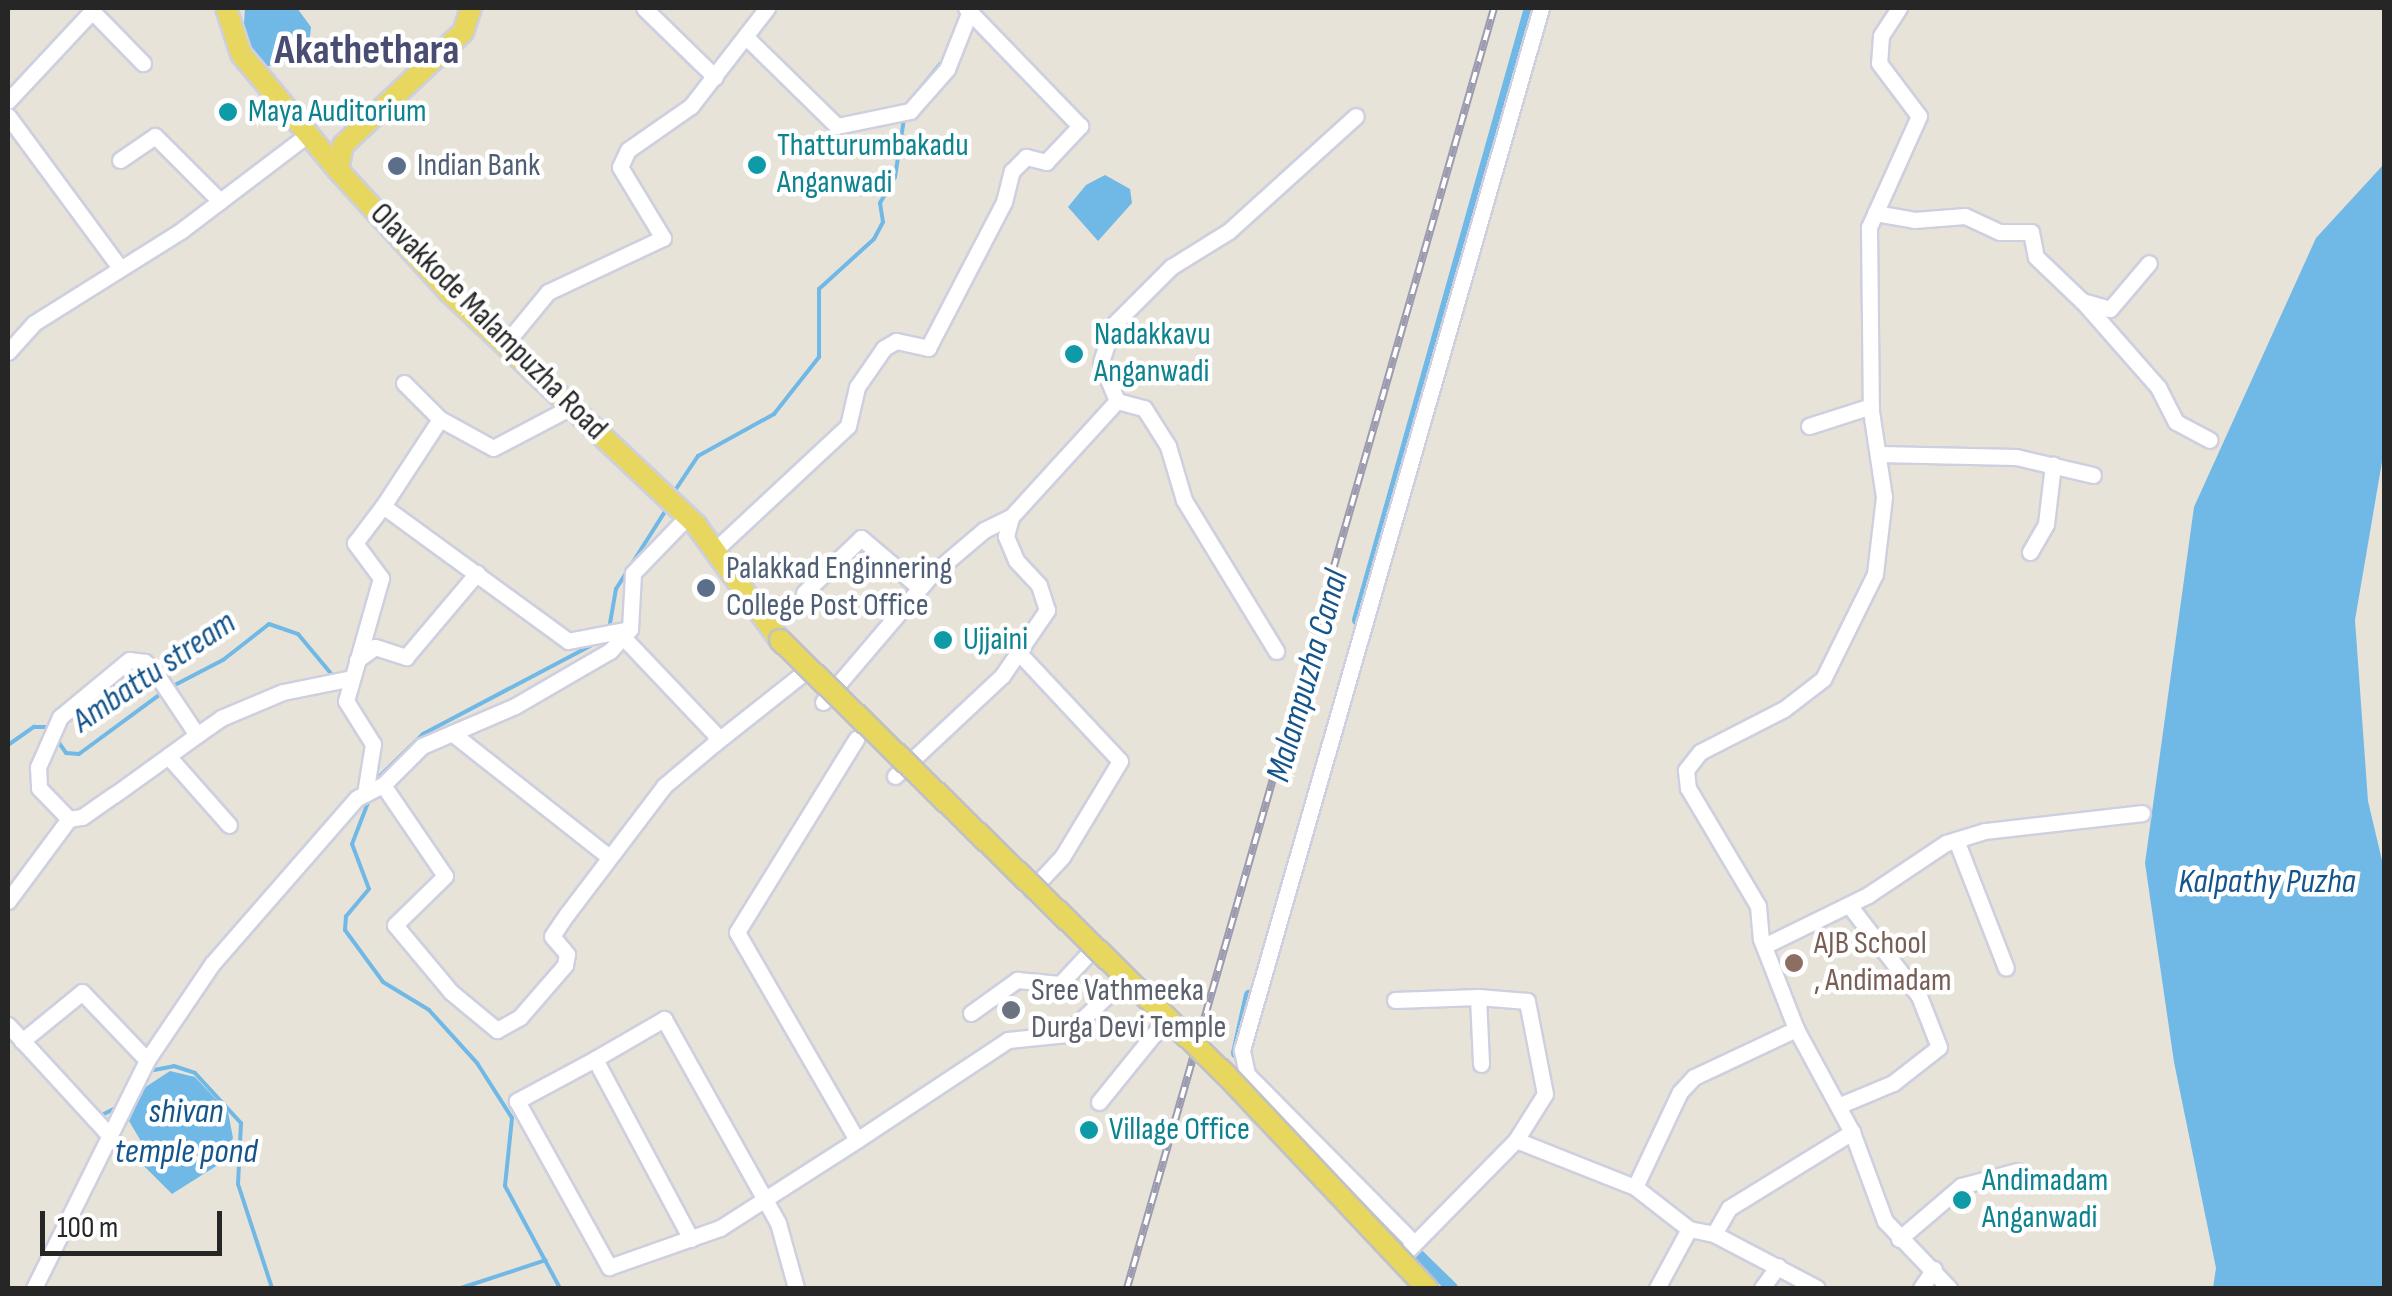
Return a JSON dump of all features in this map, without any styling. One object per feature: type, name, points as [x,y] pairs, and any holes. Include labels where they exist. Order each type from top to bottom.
[{"type":"main road","name":"Olavakkode Malampuzha Road","points":[[226,8],[241,54],[306,136],[449,292],[676,507],[716,549],[780,640],[1226,1075],[1427,1288]]},
{"type":"main road","points":[[338,170],[344,145],[463,32],[471,8]]},
{"type":"street","points":[[644,8],[715,77]]},
{"type":"street","points":[[506,343],[548,292],[662,238],[620,167],[628,150],[691,106],[767,8]]},
{"type":"street","points":[[1395,1000],[1478,997],[1527,1001],[1545,1094],[1516,1140],[1407,1250],[1244,1067],[1245,1034],[1321,787],[1540,8]]},
{"type":"street","points":[[1899,8],[1881,36],[1879,64],[1919,116],[1875,213],[1866,276],[1871,406],[1884,530],[1875,574],[1823,678],[1784,709],[1700,752],[1686,770],[1688,788],[1758,906],[1764,946],[1796,1029],[1852,1132],[1885,1221],[1949,1288]]},
{"type":"street","points":[[716,549],[848,426],[858,387],[884,348],[896,341],[914,350],[928,348],[1004,202],[1012,170],[1026,157],[1046,162],[1080,126],[968,9],[948,68],[910,111],[838,126],[746,37]]},
{"type":"street","points":[[8,101],[92,10],[143,63]]},
{"type":"street","points":[[8,116],[120,268]]},
{"type":"street","points":[[1117,401],[1100,362],[1113,325],[1171,266],[1228,231],[1356,116]]},
{"type":"street","points":[[120,160],[155,136],[220,202]]},
{"type":"street","points":[[8,352],[34,323],[220,202],[306,136]]},
{"type":"street","points":[[1875,213],[1914,220],[1965,216],[2000,232],[2031,232],[2036,258],[2082,301],[2158,387],[2176,422],[2210,440]]},
{"type":"street","points":[[2082,301],[2116,308],[2149,264]]},
{"type":"street","points":[[404,383],[440,420],[494,448],[573,406]]},
{"type":"street","points":[[824,702],[920,588],[984,530],[1011,517],[1117,401]]},
{"type":"street","points":[[1117,401],[1144,408],[1168,446],[1184,500],[1276,651]]},
{"type":"street","points":[[1809,426],[1871,406]]},
{"type":"street","points":[[8,901],[69,819],[197,735],[283,692],[342,680],[356,660],[381,578],[355,544],[440,420]]},
{"type":"street","points":[[1878,454],[2053,464],[2093,475]]},
{"type":"street","points":[[2030,552],[2046,524],[2053,464]]},
{"type":"street","points":[[383,506],[568,641],[600,631],[624,631],[716,735],[714,743]]},
{"type":"street","points":[[34,1288],[147,1060],[212,964],[374,789],[422,746],[515,706],[610,651],[624,631],[634,573],[676,507]]},
{"type":"street","points":[[895,776],[1020,654],[1048,610],[1039,585],[1016,560],[1006,536],[1011,517]]},
{"type":"street","points":[[804,593],[862,538],[920,588]]},
{"type":"street","points":[[356,660],[375,646],[406,657],[477,573]]},
{"type":"street","points":[[1020,654],[1120,761],[1062,857],[1031,890]]},
{"type":"street","points":[[69,819],[39,788],[38,767],[60,717],[130,660],[145,662],[197,735]]},
{"type":"street","points":[[342,680],[346,702],[372,752],[374,789],[445,876],[395,925],[451,992],[497,1030],[520,1016],[565,966],[567,954],[552,936],[664,786],[802,674]]},
{"type":"street","points":[[452,733],[609,856]]},
{"type":"street","points":[[856,738],[738,932],[857,1140]]},
{"type":"street","points":[[168,756],[229,826]]},
{"type":"street","points":[[1764,946],[1849,905],[1956,840],[2142,813]]},
{"type":"street","points":[[1956,840],[2006,968]]},
{"type":"street","points":[[1838,1106],[1893,1083],[1938,1047],[1920,996],[1849,905]]},
{"type":"street","points":[[970,1013],[1017,980],[1060,984],[1089,954]]},
{"type":"street","points":[[796,1288],[778,1223],[764,1197],[664,1019],[517,1101],[610,1268],[691,1240],[764,1197],[857,1140],[1008,1040],[1067,1034],[1118,985]]},
{"type":"street","points":[[22,1040],[82,992],[147,1060]]},
{"type":"street","points":[[1478,997],[1480,1064]]},
{"type":"street","points":[[8,1025],[110,1136]]},
{"type":"street","points":[[1099,1102],[1159,1028]]},
{"type":"street","points":[[1635,1188],[1680,1092],[1694,1076],[1796,1029]]},
{"type":"street","points":[[596,1059],[691,1240]]},
{"type":"street","points":[[1248,1114],[1264,1091]]},
{"type":"street","points":[[1714,1234],[1728,1208],[1852,1132]]},
{"type":"street","points":[[1516,1140],[1635,1188],[1689,1229],[1714,1234],[1818,1288]]},
{"type":"street","points":[[1899,1239],[1961,1186],[2018,1171]]},
{"type":"street","points":[[1657,1288],[1689,1229]]},
{"type":"street","points":[[1762,1288],[1778,1266]]},
{"type":"street","points":[[1920,1288],[1934,1269]]},
{"type":"water","points":[[245,8],[297,8],[311,27],[309,46],[293,60],[265,67],[243,39]]},
{"type":"water","name":"Kalpathy Puzha","points":[[2384,164],[2384,450],[2355,620],[2368,801],[2384,869],[2384,1288],[2213,1288],[2216,1268],[2174,1062],[2145,863],[2194,507],[2316,238]]},
{"type":"water","points":[[1105,175],[1130,189],[1132,203],[1098,241],[1068,207],[1086,185]]},
{"type":"water","name":"shivan temple pond","points":[[170,1071],[195,1077],[228,1112],[233,1138],[221,1163],[172,1194],[143,1165],[145,1148],[129,1121],[144,1088]]},
{"type":"waterway","name":"Malampuzha Canal","points":[[1358,620],[1530,8]]},
{"type":"waterway","points":[[913,97],[942,62]]},
{"type":"waterway","points":[[674,492],[698,456],[774,414],[819,357],[819,289],[874,239],[883,222],[880,203],[895,177],[904,119]]},
{"type":"waterway","points":[[609,629],[616,589],[666,510]]},
{"type":"waterway","name":"Ambattu stream","points":[[171,687],[223,660],[269,624],[298,634],[334,677]]},
{"type":"waterway","name":"Ambattu stream","points":[[375,781],[423,734],[605,638]]},
{"type":"waterway","name":"Ambattu stream","points":[[57,740],[66,753],[79,754],[163,692]]},
{"type":"waterway","name":"Ambattu stream","points":[[344,710],[357,732]]},
{"type":"waterway","name":"Ambattu stream","points":[[8,745],[34,727],[50,727]]},
{"type":"waterway","name":"Ambattu stream","points":[[369,800],[352,844],[369,889],[346,916],[345,930],[383,982],[429,1010],[477,1063],[512,1118],[505,1186],[560,1288]]},
{"type":"waterway","name":"Malampuzha Canal","points":[[1237,1053],[1250,995]]},
{"type":"waterway","points":[[154,1070],[174,1066],[195,1073],[241,1123],[238,1184],[272,1288]]},
{"type":"waterway","points":[[100,1116],[116,1108]]},
{"type":"waterway","name":"Malampuzha Canal","points":[[1404,1241],[1452,1288]]},
{"type":"waterway","points":[[461,1288],[546,1260]]},
{"type":"railway","points":[[1127,1288],[1494,8]]},
{"type":"place","name":"Maya Auditorium","points":[[228,112]]},
{"type":"place","name":"Thatturumbakadu Anganwadi","points":[[757,165]]},
{"type":"place","name":"Indian Bank","points":[[397,166]]},
{"type":"place","name":"Nadakkavu Anganwadi","points":[[1074,354]]},
{"type":"place","name":"Palakkad Enginnering College Post Office","points":[[706,588]]},
{"type":"place","name":"Ujjaini","points":[[943,640]]},
{"type":"place","name":"AJB School , Andimadam","points":[[1794,963]]},
{"type":"place","name":"Sree Vathmeeka Durga Devi Temple","points":[[1011,1010]]},
{"type":"place","name":"Village Office","points":[[1089,1130]]},
{"type":"place","name":"Andimadam Anganwadi","points":[[1962,1200]]},
{"type":"district","name":"Akathethara","points":[[367,51]]}]
